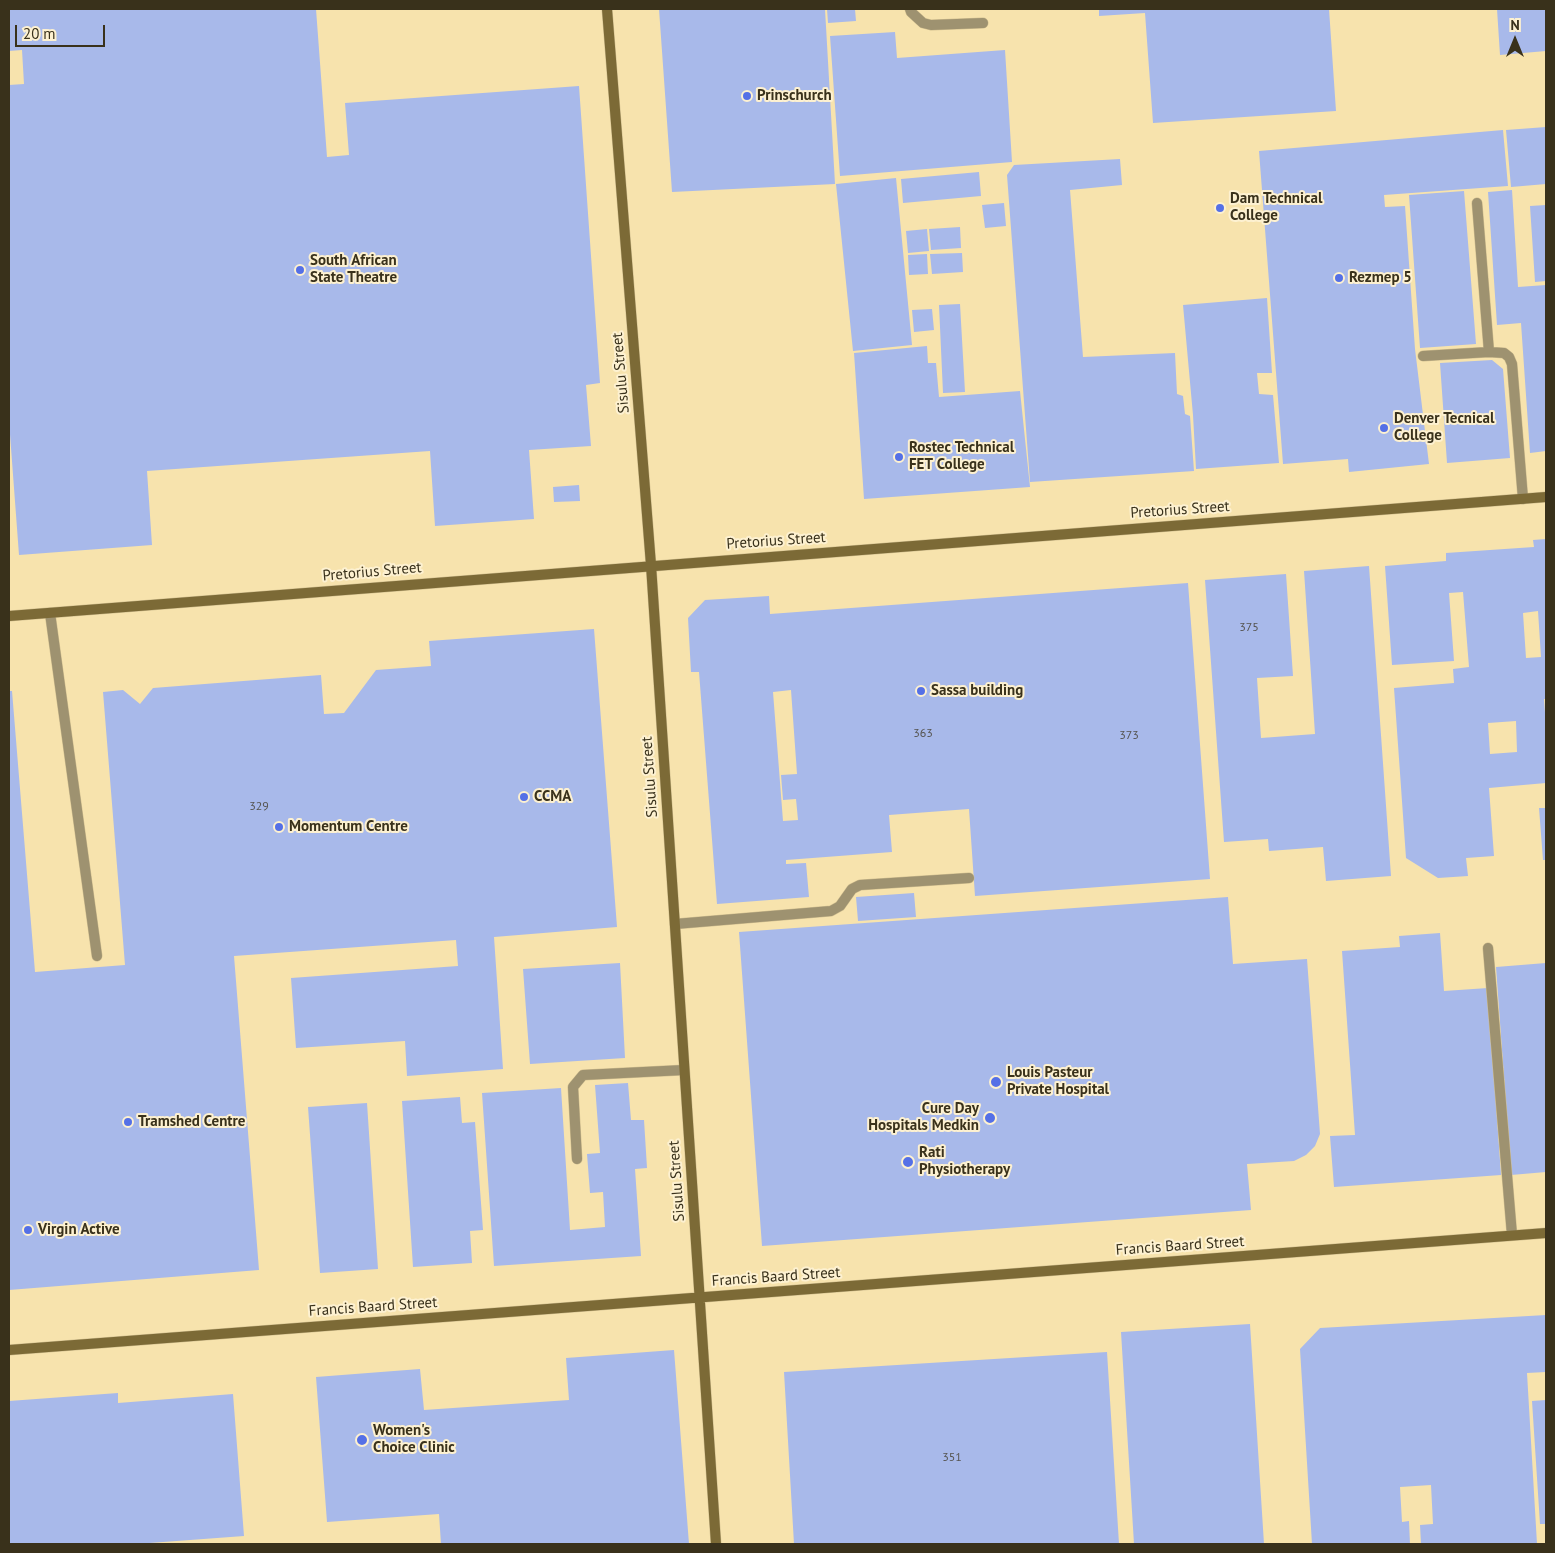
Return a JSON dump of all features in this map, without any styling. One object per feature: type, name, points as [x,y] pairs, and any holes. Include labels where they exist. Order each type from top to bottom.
[{"type":"street","name":"Sisulu Street","points":[[607,9],[651,565],[716,1544]]},
{"type":"street","name":"Pretorius Street","points":[[9,616],[1546,497]]},
{"type":"street","name":"Francis Baard Street","points":[[9,1350],[1546,1232]]},
{"type":"lane","points":[[910,9],[923,22],[931,24],[983,22]]},
{"type":"lane","points":[[1477,203],[1489,352]]},
{"type":"lane","points":[[1423,356],[1489,352],[1504,352],[1509,356],[1512,364],[1523,499]]},
{"type":"lane","points":[[50,613],[97,956]]},
{"type":"lane","points":[[675,924],[831,911],[840,906],[852,889],[860,885],[969,878]]},
{"type":"lane","points":[[1488,948],[1512,1235]]},
{"type":"lane","points":[[577,1159],[573,1087],[583,1075],[684,1070]]},
{"type":"building","name":"South African State Theatre","points":[[9,9],[316,9],[327,157],[349,155],[345,103],[579,86],[600,383],[586,385],[591,446],[529,450],[534,519],[435,526],[430,451],[147,471],[152,545],[19,555],[9,421],[9,85],[24,84],[22,50],[9,51]]},
{"type":"building","name":"Prinschurch","points":[[659,9],[825,9],[835,184],[672,192]]},
{"type":"building","points":[[827,9],[855,9],[856,21],[828,23]]},
{"type":"building","points":[[1099,9],[1329,9],[1336,111],[1153,123],[1145,13],[1099,16]]},
{"type":"building","points":[[1497,9],[1546,9],[1546,51],[1500,55]]},
{"type":"building","points":[[895,32],[897,58],[1005,50],[1012,162],[840,176],[830,36]]},
{"type":"building","points":[[1546,127],[1546,184],[1511,187],[1506,130]]},
{"type":"building","name":"Rezmep 5","points":[[1503,130],[1508,186],[1384,195],[1385,207],[1405,206],[1415,349],[1429,464],[1349,472],[1348,459],[1283,464],[1259,151]]},
{"type":"building","points":[[1120,159],[1122,185],[1070,190],[1083,357],[1175,353],[1177,394],[1183,396],[1185,414],[1190,416],[1194,471],[1030,482],[1007,175],[1014,165]]},
{"type":"building","points":[[979,172],[981,196],[903,203],[901,179]]},
{"type":"building","points":[[896,178],[912,345],[853,351],[836,184]]},
{"type":"building","points":[[1512,190],[1518,287],[1546,285],[1546,451],[1530,453],[1521,323],[1497,325],[1488,192]]},
{"type":"building","points":[[1464,191],[1476,344],[1420,348],[1409,195]]},
{"type":"building","points":[[1004,203],[1006,226],[985,228],[982,205]]},
{"type":"building","points":[[1546,205],[1546,281],[1535,282],[1530,206]]},
{"type":"building","points":[[960,227],[961,248],[931,250],[929,229]]},
{"type":"building","points":[[927,229],[929,251],[908,253],[906,231]]},
{"type":"building","points":[[962,253],[963,272],[932,274],[930,254]]},
{"type":"building","points":[[927,254],[928,274],[909,275],[908,255]]},
{"type":"building","points":[[1267,298],[1272,373],[1257,373],[1259,394],[1273,395],[1279,463],[1196,469],[1183,305]]},
{"type":"building","points":[[960,304],[965,392],[943,393],[939,305]]},
{"type":"building","points":[[932,309],[934,330],[914,332],[912,310]]},
{"type":"building","points":[[927,346],[928,363],[936,363],[939,397],[1020,391],[1030,487],[864,499],[854,353]]},
{"type":"building","points":[[1492,360],[1503,369],[1510,458],[1447,463],[1440,363]]},
{"type":"building","points":[[579,485],[580,501],[554,502],[553,487]]},
{"type":"building","points":[[1546,539],[1546,699],[1544,699],[1546,783],[1489,788],[1494,856],[1466,858],[1468,876],[1438,878],[1406,858],[1394,688],[1454,683],[1453,669],[1469,667],[1463,592],[1449,593],[1454,661],[1392,665],[1385,566],[1446,561],[1446,553],[1534,547],[1533,540]],"holes":[[[1538,611],[1541,657],[1526,658],[1523,613]],[[1516,721],[1517,752],[1490,754],[1488,723]]]},
{"type":"building","points":[[1369,566],[1391,876],[1326,881],[1323,847],[1269,851],[1268,839],[1224,842],[1205,580],[1286,574],[1293,676],[1257,678],[1261,738],[1315,734],[1304,571]]},
{"type":"building","points":[[1188,583],[1210,879],[975,896],[969,809],[889,815],[892,852],[786,860],[786,864],[806,863],[809,897],[717,904],[699,672],[691,672],[688,618],[705,600],[769,596],[770,614]],"holes":[[[791,690],[797,774],[781,775],[783,800],[796,799],[798,820],[783,821],[773,692]]]},
{"type":"building","points":[[594,629],[617,927],[494,937],[503,1069],[407,1076],[405,1041],[296,1048],[291,978],[458,966],[456,940],[234,956],[259,1270],[9,1290],[9,691],[12,691],[35,972],[125,965],[103,692],[123,690],[140,704],[153,688],[321,675],[324,714],[344,713],[376,670],[431,666],[429,641]]},
{"type":"building","points":[[1539,808],[1546,808],[1546,860],[1543,860]]},
{"type":"building","points":[[914,893],[916,917],[858,921],[856,897]]},
{"type":"building","name":"Louis Pasteur Private Hospital","points":[[1228,897],[1233,964],[1307,959],[1320,1134],[1315,1146],[1306,1155],[1294,1161],[1247,1164],[1251,1210],[762,1246],[739,932]]},
{"type":"building","points":[[1440,933],[1444,991],[1488,988],[1501,1175],[1334,1187],[1330,1136],[1355,1135],[1342,951],[1400,947],[1399,936]]},
{"type":"building","points":[[620,963],[625,1058],[530,1064],[523,969]]},
{"type":"building","points":[[1546,963],[1546,1172],[1511,1175],[1496,967]]},
{"type":"building","points":[[628,1083],[631,1120],[644,1120],[647,1168],[635,1169],[641,1256],[494,1266],[482,1093],[561,1088],[570,1230],[605,1227],[603,1192],[590,1193],[587,1154],[600,1153],[595,1085]]},
{"type":"building","points":[[460,1097],[462,1123],[475,1122],[483,1230],[470,1231],[472,1263],[413,1267],[402,1101]]},
{"type":"building","points":[[367,1103],[378,1269],[320,1273],[308,1107]]},
{"type":"building","points":[[1546,1315],[1546,1372],[1527,1373],[1537,1544],[1421,1544],[1420,1525],[1433,1524],[1431,1485],[1400,1487],[1402,1522],[1409,1521],[1410,1544],[1312,1544],[1300,1349],[1320,1328]]},
{"type":"building","points":[[1250,1324],[1264,1544],[1134,1544],[1121,1332]]},
{"type":"building","points":[[674,1350],[689,1544],[441,1544],[439,1514],[327,1522],[316,1377],[420,1369],[424,1410],[569,1400],[566,1358]]},
{"type":"building","points":[[1107,1352],[1119,1544],[794,1544],[784,1372]]},
{"type":"building","points":[[118,1393],[118,1403],[233,1394],[244,1536],[136,1544],[9,1544],[9,1401]]},
{"type":"building","points":[[1546,1400],[1546,1524],[1540,1524],[1532,1401]]},
{"type":"place","name":"Prinschurch","points":[[747,96]]},
{"type":"place","name":"Dam Technical College","points":[[1220,208]]},
{"type":"place","name":"South African State Theatre","points":[[300,270]]},
{"type":"place","name":"Rezmep 5","points":[[1339,278]]},
{"type":"place","name":"Denver Tecnical College","points":[[1384,428]]},
{"type":"place","name":"Rostec Technical FET College","points":[[899,457]]},
{"type":"place","name":"Sassa building","points":[[921,691]]},
{"type":"place","name":"CCMA","points":[[524,797]]},
{"type":"place","name":"Momentum Centre","points":[[279,827]]},
{"type":"place","name":"Louis Pasteur Private Hospital","points":[[996,1082]]},
{"type":"place","name":"Cure Day Hospitals Medkin","points":[[990,1118]]},
{"type":"place","name":"Tramshed Centre","points":[[128,1122]]},
{"type":"place","name":"Rati Physiotherapy","points":[[908,1162]]},
{"type":"place","name":"Virgin Active","points":[[28,1230]]},
{"type":"place","name":"Women's Choice Clinic","points":[[362,1440]]}]
